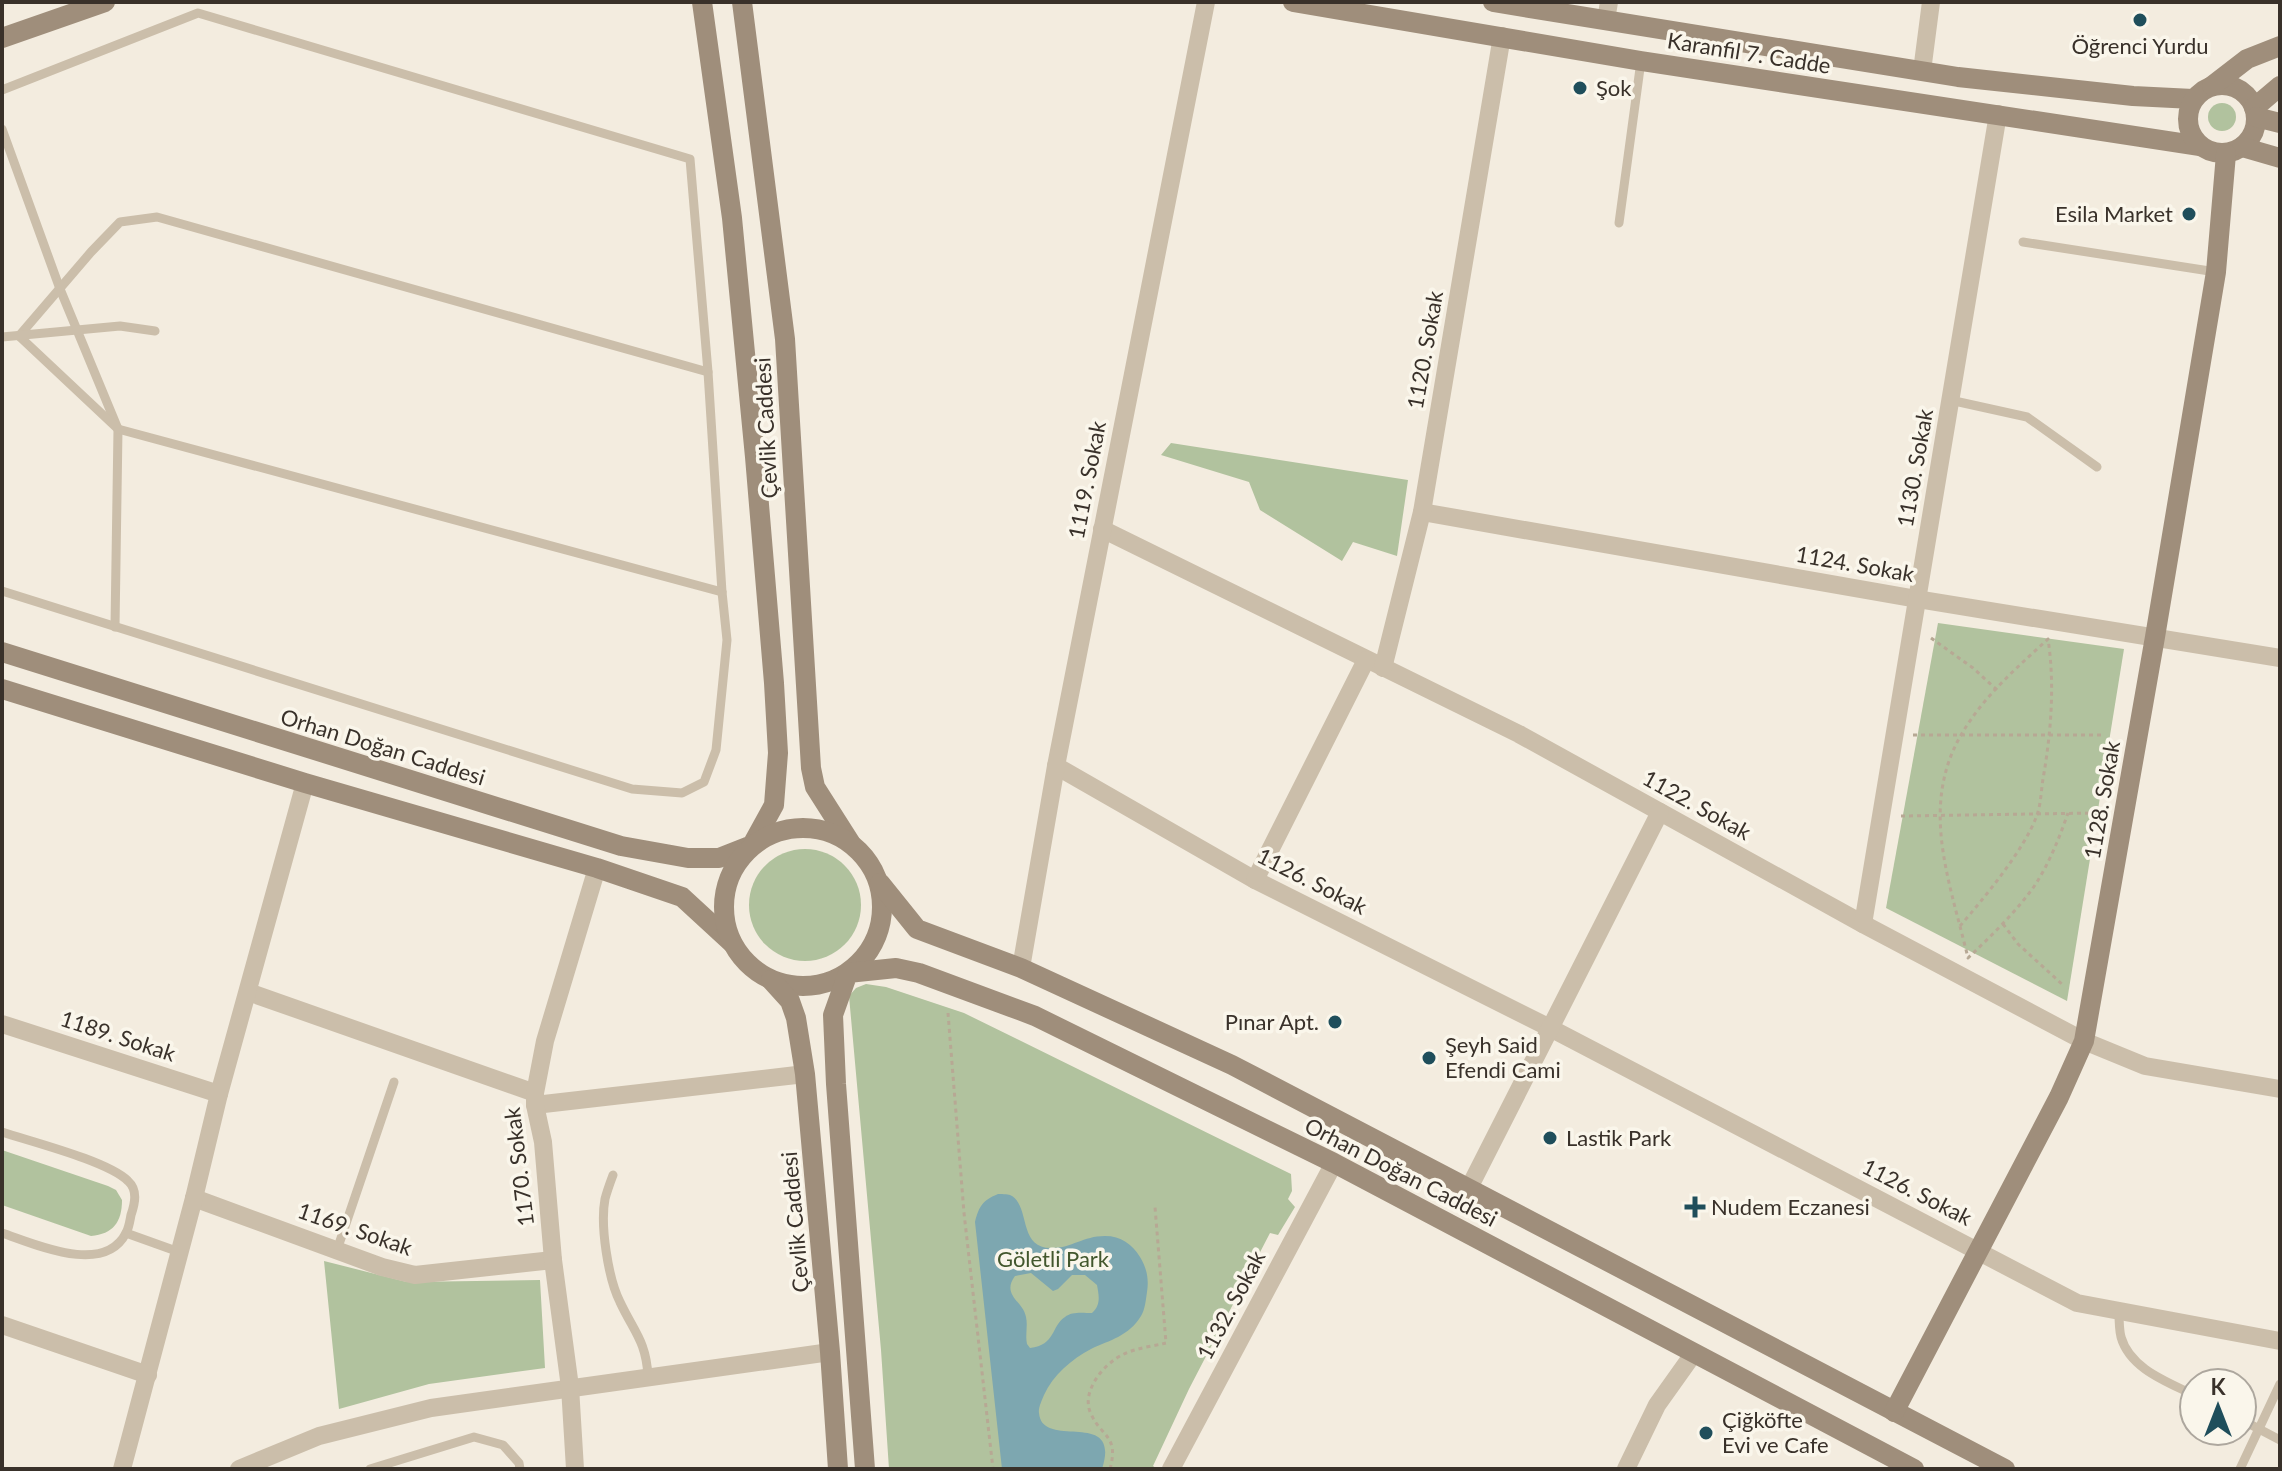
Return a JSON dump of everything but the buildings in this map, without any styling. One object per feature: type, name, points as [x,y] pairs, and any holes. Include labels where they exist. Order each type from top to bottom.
[{"type":"main road","name":"Çevlik Caddesi","points":[[702,2],[734,233],[774,683],[778,753],[774,805],[752,845]]},
{"type":"main road","name":"Çevlik Caddesi","points":[[742,2],[785,339],[811,768],[815,787],[850,842]]},
{"type":"main road","name":"Karanfil 7. Cadde","points":[[1293,2],[1641,61],[2200,146]]},
{"type":"main road","name":"Karanfil 7. Cadde","points":[[1493,2],[1608,11],[1922,71],[2133,96],[2193,99]]},
{"type":"main road","points":[[2,38],[95,4]]},
{"type":"main road","points":[[2280,46],[2247,59],[2201,91],[2193,99],[2187,121],[2189,132],[2200,146],[2215,153],[2234,150],[2280,158]]},
{"type":"main road","points":[[2212,86],[2234,87],[2252,101],[2255,112],[2253,134],[2234,150]]},
{"type":"main road","points":[[2255,112],[2280,86]]},
{"type":"main road","points":[[2255,112],[2280,123]]},
{"type":"main road","name":"1128. Sokak","points":[[1894,1412],[2059,1097],[2084,1041],[2155,637],[2234,150]]},
{"type":"main road","name":"Orhan Doğan Caddesi","points":[[2,652],[621,846],[688,858],[719,858],[752,845]]},
{"type":"main road","points":[[2,689],[305,783],[597,868],[682,897],[732,943],[748,965],[771,980],[797,986],[824,984],[848,973],[866,956],[879,934],[883,909],[880,883]]},
{"type":"main road","points":[[732,943],[724,918],[725,891],[735,866],[752,845],[776,832],[802,827],[828,831],[850,842],[868,860],[880,883],[917,929],[1021,968],[1232,1065],[2005,1469]]},
{"type":"main road","name":"Orhan Doğan Caddesi","points":[[848,973],[896,968],[1035,1016],[1334,1163],[1914,1469]]},
{"type":"main road","points":[[848,973],[833,1015],[865,1469]]},
{"type":"main road","name":"Çevlik Caddesi","points":[[771,980],[790,1001],[796,1018],[805,1074],[838,1469]]},
{"type":"street","name":"1119. Sokak","points":[[1021,968],[1056,766],[1206,2]]},
{"type":"street","points":[[1922,71],[1931,2]]},
{"type":"street","name":"1120. Sokak","points":[[1255,880],[1375,664],[1422,512],[1502,36]]},
{"type":"street","name":"1130. Sokak","points":[[1863,924],[1998,114]]},
{"type":"street","name":"1124. Sokak","points":[[1422,512],[1917,599],[2280,658]]},
{"type":"street","name":"1122. Sokak","points":[[1102,529],[1519,734],[1863,924],[2084,1041],[2145,1066],[2280,1089]]},
{"type":"street","name":"1126. Sokak","points":[[1056,766],[1255,880],[1552,1029],[2077,1303],[2280,1341]]},
{"type":"street","points":[[122,1469],[219,1094],[305,783]]},
{"type":"street","points":[[1468,1190],[1660,812]]},
{"type":"street","name":"1170. Sokak","points":[[575,1469],[570,1387],[553,1260],[543,1142],[535,1099],[545,1041],[597,868]]},
{"type":"street","points":[[248,992],[535,1099],[805,1074]]},
{"type":"street","name":"1189. Sokak","points":[[2,1024],[219,1094]]},
{"type":"street","name":"1132. Sokak","points":[[1171,1469],[1334,1163]]},
{"type":"street","name":"1169. Sokak","points":[[194,1198],[382,1267],[415,1275],[553,1260]]},
{"type":"street","points":[[2,1325],[148,1375]]},
{"type":"street","points":[[239,1469],[319,1436],[431,1408],[830,1352]]},
{"type":"street","points":[[1626,1469],[1657,1405],[1694,1353]]},
{"type":"lane","points":[[2,90],[198,13],[690,159],[727,640],[716,750],[704,782],[682,793],[632,789],[2,591]]},
{"type":"lane","points":[[1619,223],[1641,61]]},
{"type":"lane","points":[[2,129],[60,289],[118,429],[115,627]]},
{"type":"lane","points":[[19,336],[120,222],[157,217],[708,372]]},
{"type":"lane","points":[[2023,242],[2216,272]]},
{"type":"lane","points":[[2,337],[120,326],[155,331]]},
{"type":"lane","points":[[19,336],[118,429],[722,592]]},
{"type":"lane","points":[[1950,400],[2027,417],[2097,467]]},
{"type":"lane","points":[[337,1250],[394,1082]]},
{"type":"lane","points":[[2,1132],[109,1168],[130,1182],[136,1196],[126,1233],[114,1247],[103,1251],[68,1255],[2,1233]]},
{"type":"lane","points":[[613,1175],[605,1199],[610,1270],[619,1300],[638,1333],[647,1359],[648,1376]]},
{"type":"lane","points":[[126,1233],[180,1252]]},
{"type":"lane","points":[[2119,1311],[2121,1336],[2138,1363],[2178,1387]]},
{"type":"lane","points":[[2240,1469],[2280,1384]]},
{"type":"lane","points":[[2259,1429],[2280,1440]]},
{"type":"lane","points":[[370,1469],[474,1437],[503,1445],[519,1463],[520,1469]]},
{"type":"path","points":[[1926,634],[1973,668],[1997,690]]},
{"type":"path","points":[[1960,926],[2004,870],[2037,814],[2049,735],[2051,655],[2048,639],[1971,718],[1946,763],[1939,815],[1947,882],[1968,958],[2003,924],[2034,887],[2068,813]]},
{"type":"path","points":[[1894,735],[2105,735]]},
{"type":"path","points":[[1881,816],[2094,813]]},
{"type":"path","points":[[2003,924],[2018,944],[2063,985]]},
{"type":"path","points":[[948,1013],[964,1213],[993,1469]]},
{"type":"path","points":[[1110,1469],[1113,1458],[1110,1436],[1096,1425],[1088,1409],[1089,1392],[1100,1374],[1122,1355],[1166,1343],[1155,1207]]},
{"type":"green space","points":[[2222,103],[2232,107],[2236,117],[2232,127],[2222,131],[2212,127],[2208,117],[2212,107]]},
{"type":"green space","points":[[1171,443],[1408,480],[1397,556],[1353,542],[1342,561],[1260,510],[1249,482],[1161,455]]},
{"type":"green space","points":[[1938,623],[2124,649],[2067,1001],[1886,908]]},
{"type":"green space","points":[[805,849],[826,853],[845,865],[857,884],[861,905],[857,926],[845,945],[826,957],[805,961],[784,957],[765,945],[753,926],[749,905],[753,884],[765,865],[784,853]]},
{"type":"green space","name":"Göletli Park","points":[[866,984],[886,987],[964,1013],[1291,1174],[1292,1191],[1288,1199],[1295,1207],[1278,1235],[1270,1233],[1189,1389],[1153,1466],[1157,1469],[889,1469],[849,996],[856,988]]},
{"type":"green space","points":[[2,1150],[116,1190],[122,1200],[115,1226],[105,1233],[91,1236],[2,1205]]},
{"type":"green space","points":[[324,1261],[407,1282],[540,1280],[545,1368],[429,1384],[339,1409]]},
{"type":"water","points":[[998,1194],[1008,1194],[1016,1200],[1029,1234],[1041,1246],[1066,1246],[1090,1238],[1111,1236],[1130,1245],[1144,1265],[1148,1288],[1142,1314],[1136,1323],[1119,1337],[1091,1349],[1064,1368],[1052,1381],[1039,1409],[1043,1424],[1053,1429],[1092,1434],[1101,1439],[1105,1450],[1102,1469],[1002,1469],[975,1222],[982,1204]],"holes":[[[1031,1273],[1053,1291],[1072,1275],[1085,1275],[1097,1285],[1098,1304],[1092,1313],[1068,1315],[1049,1339],[1030,1348],[1026,1341],[1026,1317],[1012,1293],[1011,1283],[1015,1276]]]},
{"type":"place","name":"Öğrenci Yurdu","points":[[2140,20]]},
{"type":"place","name":"Şok","points":[[1580,88]]},
{"type":"place","name":"Esila Market","points":[[2189,214]]},
{"type":"place","name":"Pınar Apt.","points":[[1335,1022]]},
{"type":"place","name":"Şeyh Said Efendi Cami","points":[[1429,1058]]},
{"type":"place","name":"Lastik Park","points":[[1550,1138]]},
{"type":"place","name":"Nudem Eczanesi","points":[[1695,1207]]},
{"type":"place","name":"Çiğköfte Evi ve Cafe","points":[[1706,1433]]}]
